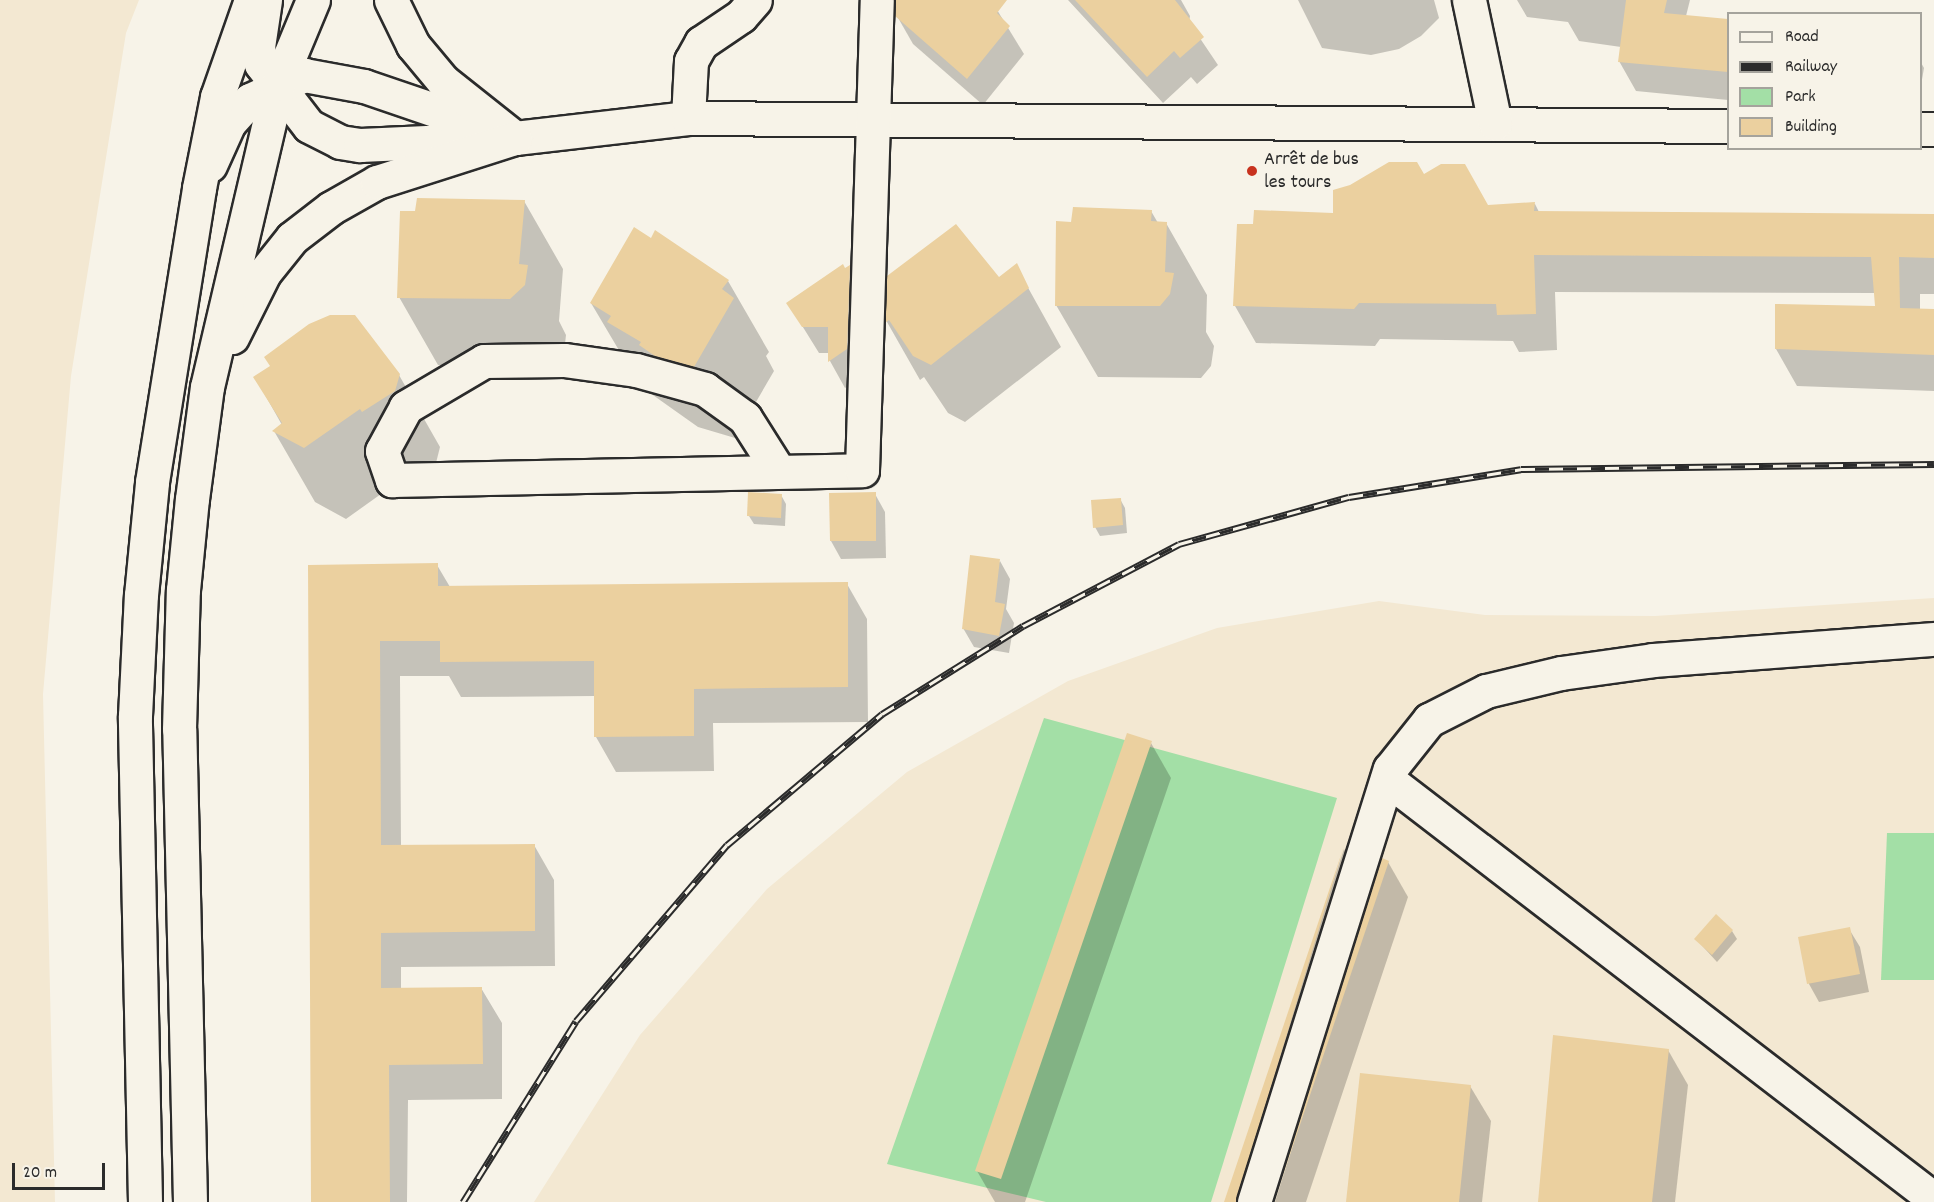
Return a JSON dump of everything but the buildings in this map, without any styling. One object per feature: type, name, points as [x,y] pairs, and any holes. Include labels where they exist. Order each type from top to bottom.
[{"type":"street","points":[[145,1202],[136,694],[152,482],[199,188],[217,97],[251,0]]},
{"type":"street","points":[[265,0],[258,54],[309,126],[340,142],[360,145],[515,138],[688,118],[876,122],[1495,123],[1727,126]]},
{"type":"street","points":[[190,1202],[179,729],[183,590],[207,387],[278,84],[313,0]]},
{"type":"street","points":[[391,0],[413,45],[443,81],[515,138]]},
{"type":"street","points":[[688,118],[691,61],[701,43],[741,16],[755,0]]},
{"type":"street","points":[[778,470],[745,418],[705,389],[636,370],[564,360],[484,361],[406,407],[382,451],[392,480],[862,470],[876,122],[877,0]]},
{"type":"street","points":[[1468,0],[1495,123]]},
{"type":"street","points":[[199,188],[238,111],[278,84],[304,75],[343,81],[515,138]]},
{"type":"street","points":[[207,387],[264,273],[292,238],[331,208],[377,182],[515,138]]},
{"type":"street","points":[[1254,1202],[1390,769],[1429,720],[1486,691],[1561,673],[1653,660],[1934,639]]},
{"type":"street","points":[[1387,779],[1934,1198]]},
{"type":"shaded area","points":[[0,0],[139,0],[126,33],[71,376],[43,694],[55,1202],[0,1202]]},
{"type":"shaded area","points":[[1934,598],[1934,1202],[534,1202],[640,1035],[767,889],[907,772],[1068,681],[1217,628],[1379,601],[1485,615],[1655,616]]},
{"type":"green space","points":[[1044,718],[1337,798],[1211,1202],[1046,1202],[887,1164]]},
{"type":"green space","points":[[1887,833],[1934,833],[1934,980],[1881,980]]},
{"type":"railway","points":[[463,1202],[576,1021],[727,845],[882,714],[1023,626],[1179,544],[1349,497],[1521,469],[1934,464]]},
{"type":"place","name":"Arrêt de bus les tours","points":[[1252,171]]}]
